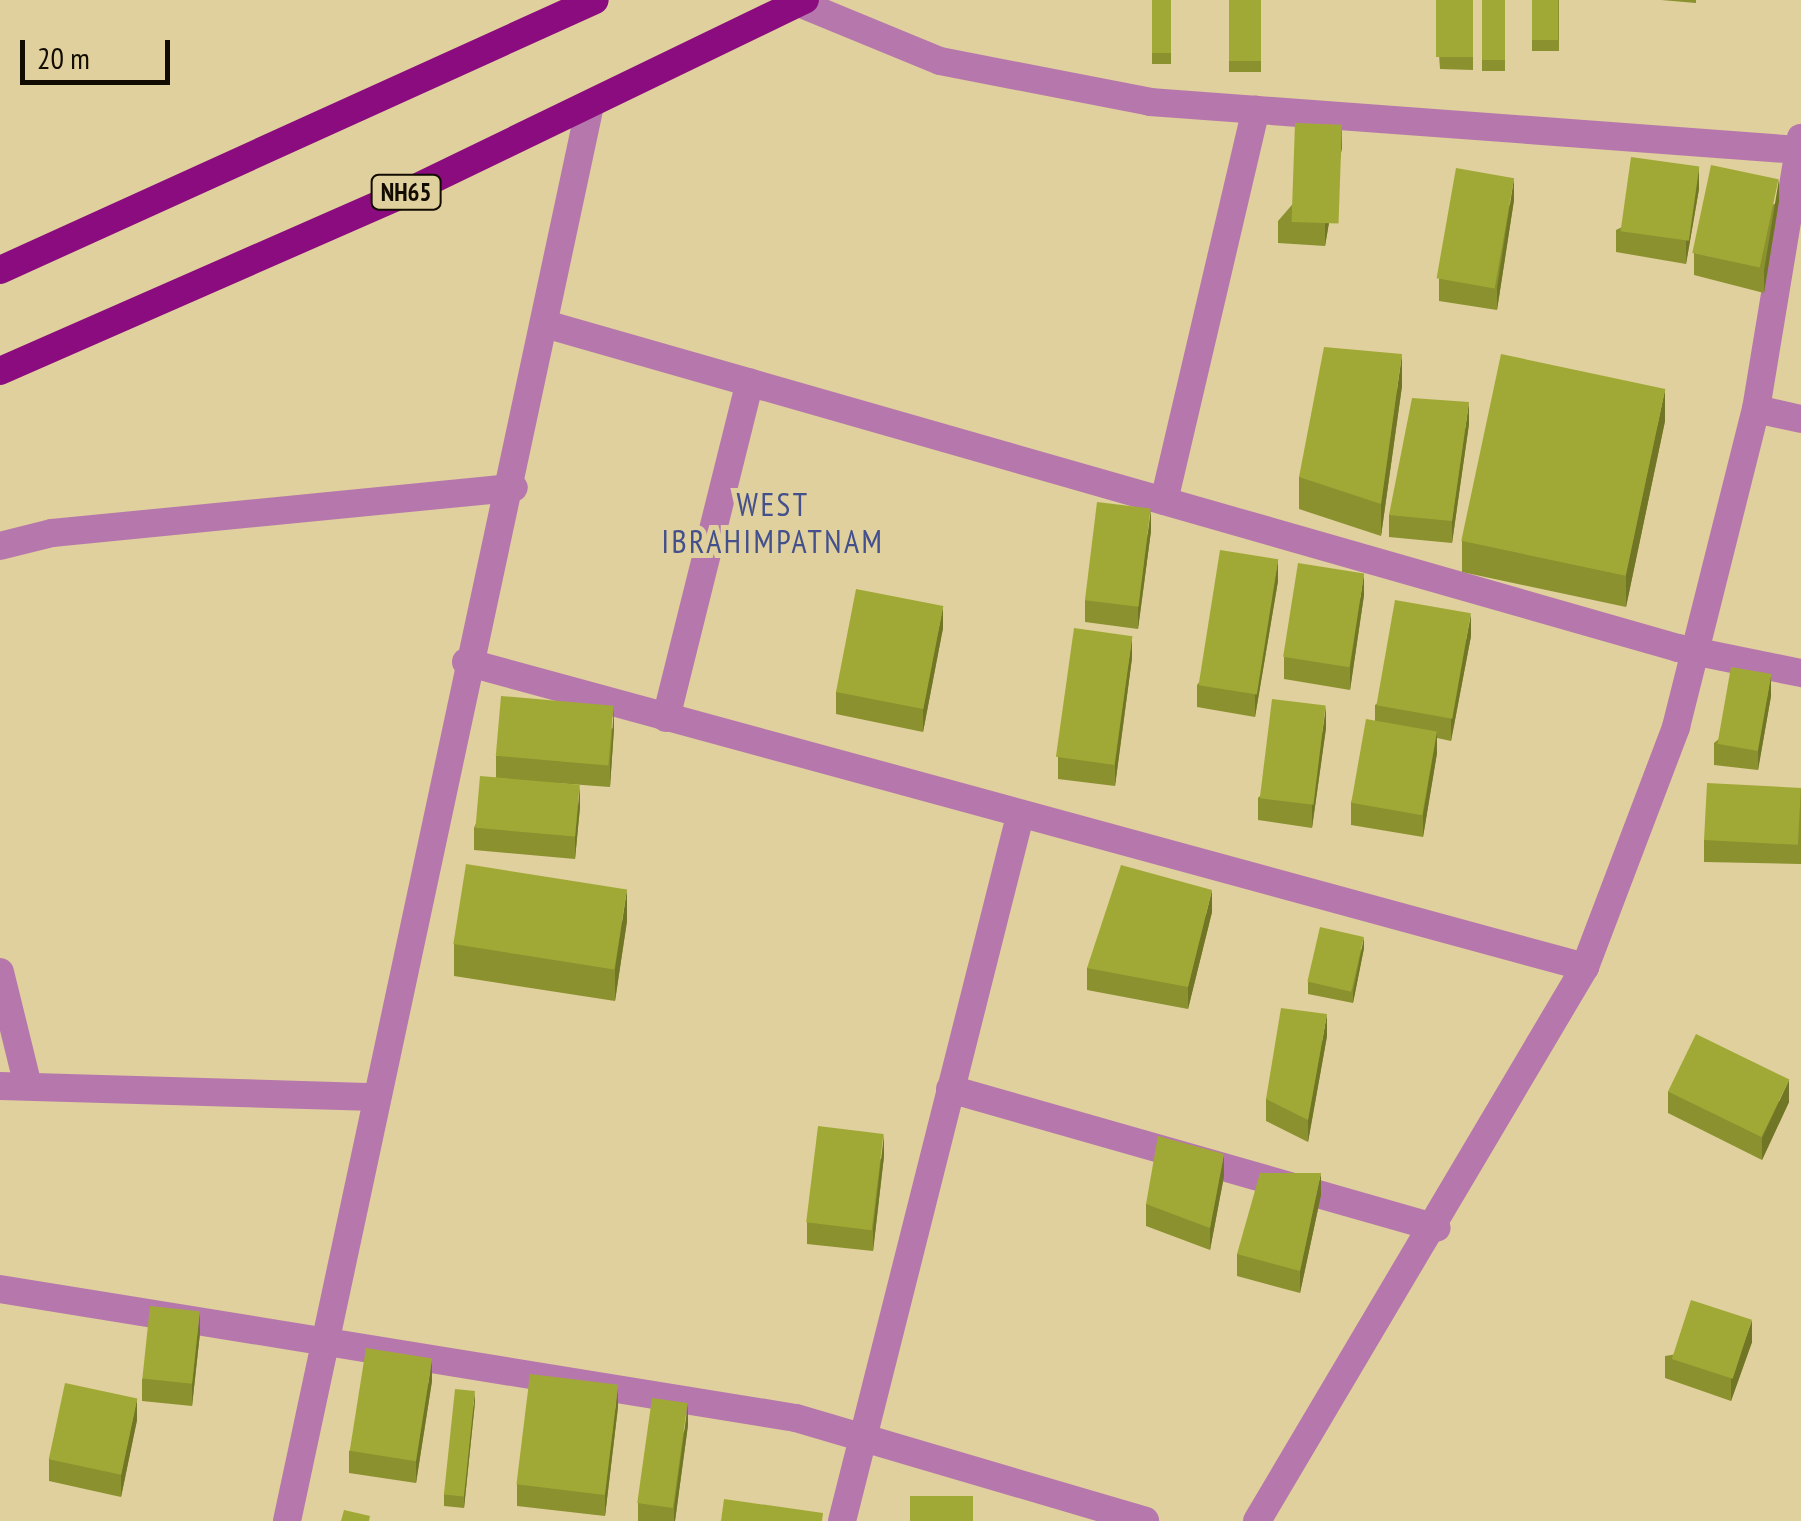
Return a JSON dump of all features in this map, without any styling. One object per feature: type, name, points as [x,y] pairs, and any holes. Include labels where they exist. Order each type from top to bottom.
[{"type":"highway","points":[[0,270],[595,0]]},
{"type":"highway","name":"NH65","points":[[0,371],[590,104],[802,2]]},
{"type":"street","points":[[802,2],[940,61],[1150,102],[1800,144],[1756,409],[1676,727],[1586,967],[1438,1228],[1257,1521]]},
{"type":"street","points":[[287,1521],[466,662],[514,488],[590,104]]},
{"type":"street","points":[[1164,501],[1256,110]]},
{"type":"street","points":[[545,324],[1694,652],[1801,673]]},
{"type":"street","points":[[666,718],[750,382]]},
{"type":"street","points":[[1756,409],[1801,419]]},
{"type":"street","points":[[0,546],[52,533],[514,488]]},
{"type":"street","points":[[466,662],[1020,816],[1586,967]]},
{"type":"street","points":[[842,1521],[1020,816]]},
{"type":"street","points":[[0,972],[14,1086],[375,1097]]},
{"type":"street","points":[[950,1089],[1438,1228]]},
{"type":"street","points":[[0,1288],[796,1418],[1145,1521]]},
{"type":"building","points":[[1152,0],[1171,0],[1171,53],[1152,53]]},
{"type":"building","points":[[1229,0],[1261,0],[1261,61],[1229,61]]},
{"type":"building","points":[[1436,0],[1473,0],[1473,57],[1436,57]]},
{"type":"building","points":[[1482,0],[1505,0],[1505,60],[1482,60]]},
{"type":"building","points":[[1532,0],[1558,0],[1558,40],[1532,40]]},
{"type":"building","points":[[1295,123],[1342,125],[1339,224],[1292,222]]},
{"type":"building","points":[[1631,157],[1699,167],[1689,241],[1621,231]]},
{"type":"building","points":[[1711,165],[1778,179],[1760,267],[1692,253]]},
{"type":"building","points":[[1456,168],[1514,178],[1495,289],[1437,278]]},
{"type":"building","points":[[1324,347],[1402,354],[1381,504],[1299,477]]},
{"type":"building","points":[[1501,354],[1665,389],[1626,576],[1461,541]]},
{"type":"building","points":[[1412,398],[1469,402],[1452,521],[1389,515]]},
{"type":"building","points":[[1097,502],[1151,509],[1139,607],[1085,600]]},
{"type":"building","points":[[1220,550],[1278,559],[1257,695],[1199,685]]},
{"type":"building","points":[[1298,563],[1364,573],[1349,667],[1283,657]]},
{"type":"building","points":[[856,589],[943,606],[923,709],[836,692]]},
{"type":"building","points":[[1395,600],[1471,613],[1452,719],[1376,705]]},
{"type":"building","points":[[1074,628],[1132,636],[1114,765],[1056,757]]},
{"type":"building","points":[[1731,667],[1771,674],[1758,751],[1717,744]]},
{"type":"building","points":[[501,696],[614,706],[608,766],[496,756]]},
{"type":"building","points":[[1272,699],[1326,706],[1313,805],[1260,798]]},
{"type":"building","points":[[1366,719],[1437,732],[1422,815],[1351,803]]},
{"type":"building","points":[[480,776],[580,785],[575,837],[475,828]]},
{"type":"building","points":[[1707,783],[1801,788],[1798,845],[1704,840]]},
{"type":"building","points":[[466,864],[627,889],[614,970],[453,944]]},
{"type":"building","points":[[1121,865],[1212,890],[1188,987],[1087,968]]},
{"type":"building","points":[[1320,927],[1364,937],[1351,992],[1307,982]]},
{"type":"building","points":[[1281,1008],[1327,1014],[1308,1120],[1266,1099]]},
{"type":"building","points":[[1696,1034],[1789,1080],[1761,1137],[1668,1092]]},
{"type":"building","points":[[818,1126],[884,1134],[872,1230],[806,1222]]},
{"type":"building","points":[[1158,1136],[1224,1154],[1210,1228],[1146,1204]]},
{"type":"building","points":[[1260,1173],[1321,1173],[1300,1271],[1237,1254]]},
{"type":"building","points":[[1691,1300],[1752,1320],[1733,1379],[1672,1359]]},
{"type":"building","points":[[150,1306],[200,1311],[192,1384],[142,1379]]},
{"type":"building","points":[[366,1348],[432,1358],[416,1461],[350,1451]]},
{"type":"building","points":[[530,1374],[618,1385],[605,1495],[516,1484]]},
{"type":"building","points":[[65,1383],[137,1398],[121,1475],[49,1459]]},
{"type":"building","points":[[455,1389],[475,1391],[464,1497],[444,1494]]},
{"type":"building","points":[[652,1398],[688,1403],[673,1508],[637,1503]]},
{"type":"building","points":[[910,1496],[973,1496],[973,1521],[910,1521]]},
{"type":"building","points":[[724,1499],[823,1513],[822,1521],[721,1521]]},
{"type":"building","points":[[344,1510],[370,1516],[369,1521],[341,1521]]},
{"type":"district","name":"WEST IBRAHIMPATNAM","points":[[773,524]]}]
